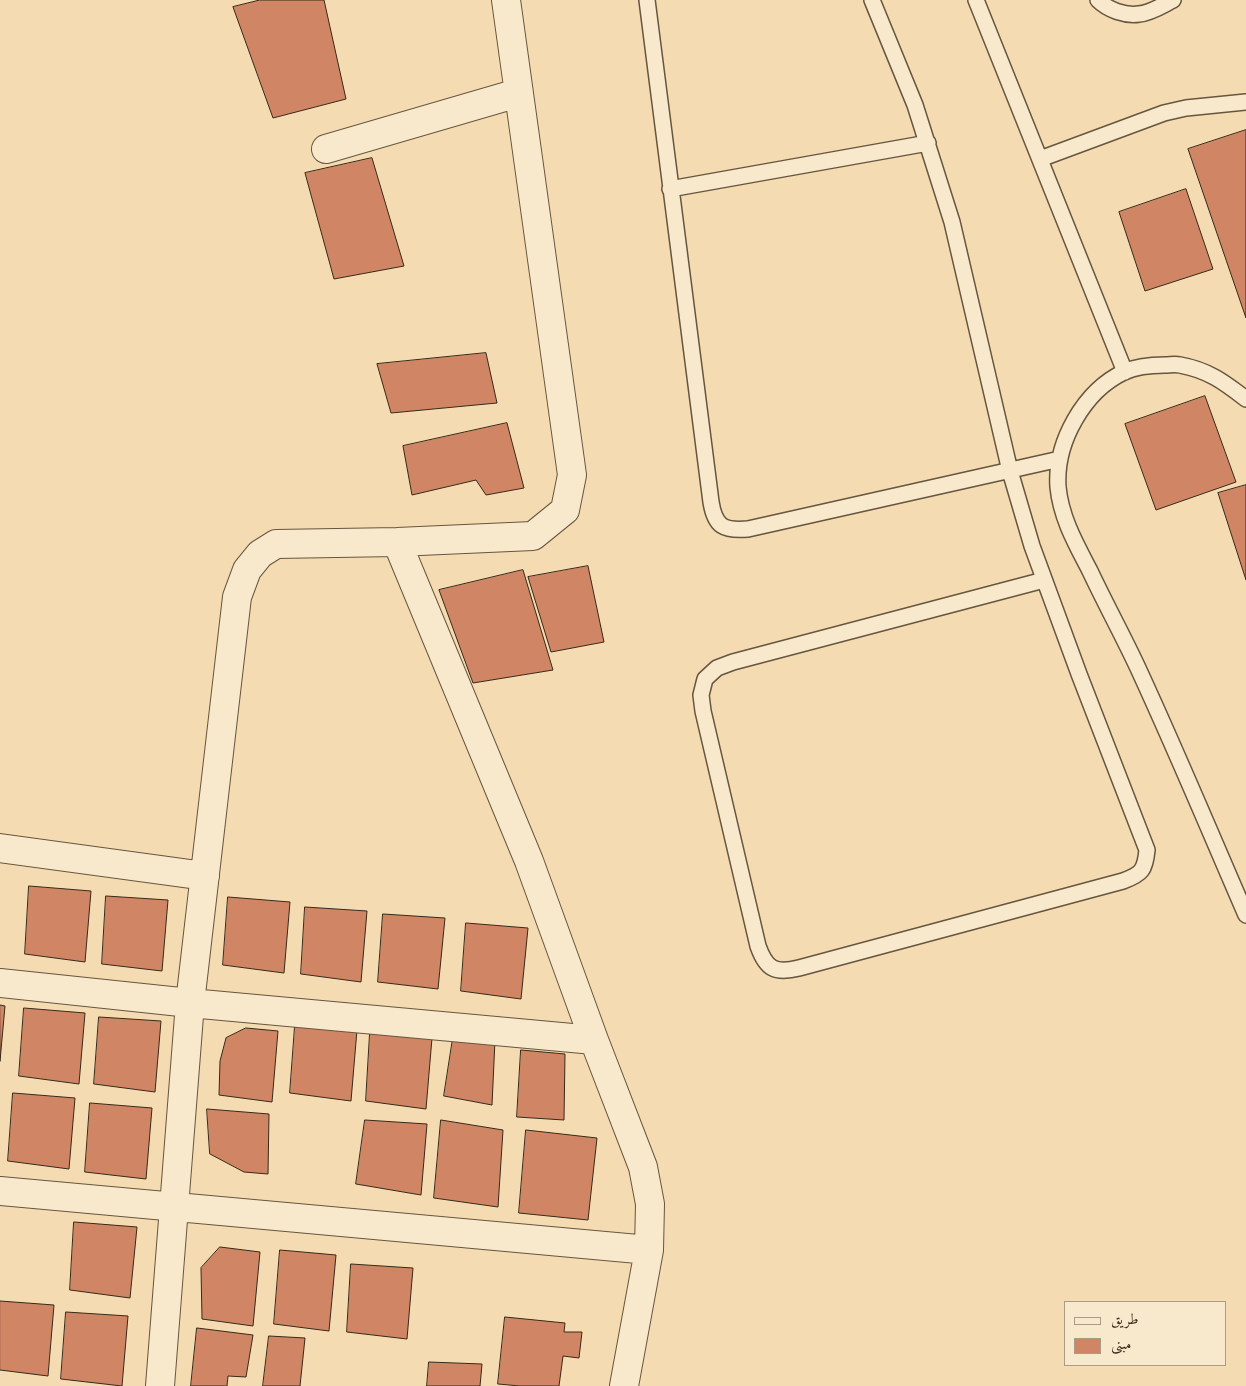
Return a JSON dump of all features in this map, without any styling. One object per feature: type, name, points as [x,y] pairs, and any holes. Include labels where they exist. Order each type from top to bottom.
[{"type":"street","points":[[160,1386],[190,1003],[237,597],[247,570],[260,554],[276,544],[397,542],[534,536],[565,510],[572,475],[506,0]]},
{"type":"street","points":[[326,149],[518,93]]},
{"type":"street","points":[[397,542],[529,861],[594,1040],[643,1167],[650,1204],[649,1250],[624,1386]]},
{"type":"street","points":[[0,848],[204,876]]},
{"type":"street","points":[[0,983],[190,1003],[594,1040]]},
{"type":"street","points":[[0,1191],[649,1250]]},
{"type":"lane","points":[[647,0],[711,502],[713,515],[721,525],[733,530],[748,529],[1060,459]]},
{"type":"lane","points":[[872,0],[915,105],[952,222],[1021,511],[1079,674],[1148,850],[1146,864],[1137,876],[1123,881],[799,968],[785,971],[772,968],[762,958],[758,946],[707,729],[701,695],[705,679],[717,668],[733,662],[1044,580]]},
{"type":"lane","points":[[976,0],[1125,372]]},
{"type":"lane","points":[[1098,0],[1118,13],[1140,14],[1173,0]]},
{"type":"lane","points":[[1040,159],[1164,113],[1186,108],[1246,102]]},
{"type":"lane","points":[[670,189],[928,143]]},
{"type":"lane","points":[[1246,400],[1228,385],[1205,371],[1178,365],[1151,365],[1125,372],[1100,388],[1081,410],[1067,435],[1060,459],[1058,485],[1062,510],[1071,534],[1136,665],[1246,915]]},
{"type":"building","points":[[260,0],[324,0],[346,99],[273,118],[233,7]]},
{"type":"building","points":[[1246,130],[1246,318],[1188,149]]},
{"type":"building","points":[[372,158],[404,266],[334,279],[305,173]]},
{"type":"building","points":[[1186,189],[1213,269],[1145,291],[1119,212]]},
{"type":"building","points":[[486,353],[497,403],[391,413],[377,364]]},
{"type":"building","points":[[1205,396],[1236,482],[1156,510],[1125,424]]},
{"type":"building","points":[[507,423],[524,488],[486,495],[476,480],[412,495],[403,446]]},
{"type":"building","points":[[1246,485],[1246,580],[1218,493]]},
{"type":"building","points":[[588,566],[604,642],[551,652],[528,577]]},
{"type":"building","points":[[523,570],[553,670],[473,683],[439,590]]},
{"type":"building","points":[[29,886],[91,891],[85,962],[25,954]]},
{"type":"building","points":[[106,896],[168,900],[162,971],[102,964]]},
{"type":"building","points":[[228,897],[290,902],[284,973],[223,965]]},
{"type":"building","points":[[305,907],[367,911],[361,982],[301,974]]},
{"type":"building","points":[[383,914],[445,918],[438,989],[378,982]]},
{"type":"building","points":[[466,923],[528,928],[521,999],[461,991]]},
{"type":"building","points":[[0,1005],[5,1006],[0,1061]]},
{"type":"building","points":[[24,1008],[85,1013],[79,1084],[19,1076]]},
{"type":"building","points":[[99,1017],[161,1021],[155,1092],[94,1084]]},
{"type":"building","points":[[295,1026],[357,1030],[351,1101],[290,1093]]},
{"type":"building","points":[[246,1028],[278,1031],[272,1102],[219,1095],[220,1061],[226,1038]]},
{"type":"building","points":[[370,1033],[432,1038],[426,1109],[366,1101]]},
{"type":"building","points":[[453,1038],[495,1040],[492,1105],[444,1096]]},
{"type":"building","points":[[521,1050],[565,1054],[564,1120],[517,1117]]},
{"type":"building","points":[[13,1093],[75,1098],[69,1169],[8,1161]]},
{"type":"building","points":[[90,1103],[152,1108],[146,1179],[85,1172]]},
{"type":"building","points":[[207,1109],[269,1114],[268,1174],[244,1172],[210,1154]]},
{"type":"building","points":[[365,1120],[427,1124],[421,1195],[356,1184]]},
{"type":"building","points":[[441,1120],[503,1130],[498,1207],[434,1198]]},
{"type":"building","points":[[526,1130],[597,1138],[588,1220],[519,1213]]},
{"type":"building","points":[[74,1222],[137,1227],[130,1298],[70,1290]]},
{"type":"building","points":[[220,1247],[260,1252],[253,1326],[202,1319],[201,1268]]},
{"type":"building","points":[[280,1250],[336,1255],[329,1331],[274,1324]]},
{"type":"building","points":[[351,1264],[413,1268],[407,1339],[347,1332]]},
{"type":"building","points":[[0,1301],[54,1305],[48,1376],[0,1370]]},
{"type":"building","points":[[66,1312],[128,1316],[122,1386],[61,1379]]},
{"type":"building","points":[[505,1317],[565,1323],[564,1332],[582,1332],[579,1358],[563,1356],[559,1386],[498,1384]]},
{"type":"building","points":[[197,1328],[253,1335],[246,1377],[228,1376],[227,1386],[191,1386]]},
{"type":"building","points":[[269,1336],[305,1338],[300,1386],[263,1386]]},
{"type":"building","points":[[429,1362],[482,1364],[480,1386],[427,1386]]}]
